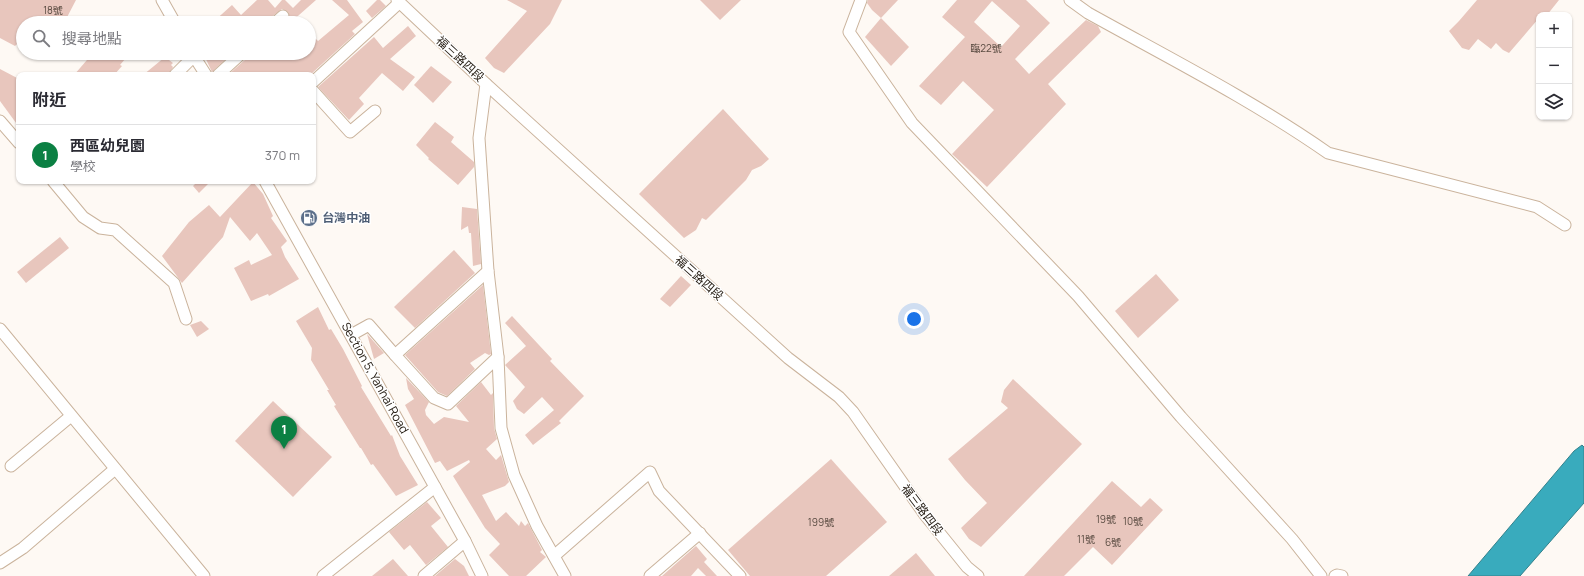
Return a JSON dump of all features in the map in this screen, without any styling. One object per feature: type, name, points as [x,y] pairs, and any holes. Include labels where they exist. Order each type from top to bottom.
[{"type":"street","points":[[162,0],[171,16]]},
{"type":"street","points":[[861,0],[849,32],[912,123],[1078,296],[1182,417],[1292,539],[1321,576]]},
{"type":"street","points":[[1070,0],[1088,13],[1241,97],[1328,152],[1537,207],[1565,225]]},
{"type":"street","points":[[316,79],[398,1]]},
{"type":"street","name":"福三路四段","points":[[398,1],[486,84],[782,352],[839,397],[853,412],[925,515],[967,567],[978,576]]},
{"type":"street","points":[[178,72],[188,60]]},
{"type":"street","points":[[196,60],[204,72]]},
{"type":"street","points":[[221,72],[234,60]]},
{"type":"street","points":[[486,84],[479,138],[488,272],[498,357],[501,428],[514,474],[537,526],[565,576]]},
{"type":"street","points":[[316,94],[350,132],[376,111]]},
{"type":"street","points":[[0,121],[16,140]]},
{"type":"street","points":[[59,184],[83,217],[100,228],[115,230],[174,283],[186,319]]},
{"type":"street","name":"Section 5, Yanhai Road","points":[[267,184],[465,541],[482,576]]},
{"type":"street","points":[[395,355],[488,272]]},
{"type":"street","points":[[351,335],[368,325],[434,398],[448,404],[498,357]]},
{"type":"street","points":[[0,329],[204,576]]},
{"type":"street","points":[[11,466],[71,416]]},
{"type":"street","points":[[0,563],[24,548],[115,469]]},
{"type":"street","points":[[554,556],[650,472],[659,491],[740,576]]},
{"type":"street","points":[[323,576],[435,487]]},
{"type":"street","points":[[650,576],[700,533]]},
{"type":"street","points":[[424,576],[465,541]]},
{"type":"street","points":[[1335,576],[1342,576]]},
{"type":"water","points":[[1582,445],[1584,447],[1584,503],[1520,576],[1468,576],[1574,451]]},
{"type":"building","points":[[0,0],[76,0],[68,16],[16,16],[15,46],[0,38]]},
{"type":"building","points":[[257,0],[268,0],[275,8],[282,0],[285,0],[293,8],[301,0],[316,0],[298,16],[289,16],[288,12],[282,9],[273,16],[220,16],[232,5],[241,15]]},
{"type":"building","points":[[332,0],[347,0],[363,22],[352,31],[355,34],[313,72],[231,72],[245,60],[316,60],[316,39],[318,41],[349,15]]},
{"type":"building","points":[[377,0],[380,0],[386,6],[372,18],[366,11]]},
{"type":"building","points":[[507,0],[562,0],[550,24],[504,73],[494,68],[485,58],[527,11]]},
{"type":"building","points":[[700,0],[741,0],[720,20]]},
{"type":"building","points":[[868,0],[898,0],[881,18],[872,10],[867,3]]},
{"type":"building","points":[[957,0],[1026,0],[1050,23],[1015,59],[1029,74],[1086,20],[1098,26],[1101,32],[1048,84],[1066,104],[987,187],[952,154],[994,110],[963,81],[941,105],[919,86],[965,37],[942,17]],"holes":[[[992,1],[1020,26],[1001,47],[974,22]]]},
{"type":"building","points":[[1477,0],[1559,0],[1549,12],[1536,12],[1536,22],[1509,53],[1503,50],[1496,43],[1491,49],[1478,39],[1469,50],[1462,48],[1449,31]]},
{"type":"building","points":[[881,18],[909,47],[891,66],[865,37]]},
{"type":"building","points":[[408,26],[416,36],[390,59],[415,77],[403,91],[382,73],[359,98],[364,104],[349,120],[318,87],[374,37],[383,48]]},
{"type":"building","points":[[87,60],[124,60],[120,65],[122,66],[117,72],[77,72]]},
{"type":"building","points":[[161,60],[169,60],[173,63],[171,65],[173,67],[170,72],[147,72]]},
{"type":"building","points":[[206,60],[225,60],[212,72]]},
{"type":"building","points":[[431,66],[452,82],[433,103],[414,85]]},
{"type":"building","points":[[0,69],[16,77],[16,123],[0,101]]},
{"type":"building","points":[[723,109],[769,159],[761,166],[752,170],[746,180],[706,220],[702,218],[696,230],[684,238],[639,194]]},
{"type":"building","points":[[435,122],[454,137],[451,142],[474,162],[474,167],[458,185],[428,159],[429,158],[416,145]]},
{"type":"building","points":[[195,184],[208,184],[199,193],[193,186]]},
{"type":"building","points":[[251,184],[255,184],[263,194],[273,216],[271,218],[287,241],[281,247],[285,257],[299,279],[269,296],[268,294],[251,301],[234,268],[249,260],[251,265],[272,255],[257,233],[250,241],[230,217],[223,237],[182,283],[162,256],[189,222],[209,205],[220,217]]},
{"type":"building","points":[[462,207],[477,209],[481,264],[473,266],[471,233],[469,233],[468,226],[461,230]]},
{"type":"building","points":[[60,237],[69,248],[26,283],[17,272]]},
{"type":"building","points":[[454,250],[475,273],[415,328],[394,307]]},
{"type":"building","points":[[1156,274],[1179,300],[1138,338],[1115,311]]},
{"type":"building","points":[[681,276],[691,285],[670,307],[660,299]]},
{"type":"building","points":[[483,285],[491,354],[489,355],[485,353],[470,363],[475,369],[447,396],[438,392],[405,355]]},
{"type":"building","points":[[318,307],[329,330],[331,329],[343,349],[362,386],[361,387],[391,436],[392,435],[400,456],[418,485],[396,496],[373,464],[371,465],[360,448],[334,406],[336,405],[327,390],[329,390],[311,360],[312,348],[296,321]]},
{"type":"building","points":[[512,316],[552,359],[550,361],[584,396],[559,421],[561,423],[533,445],[525,435],[554,410],[542,397],[524,414],[517,409],[513,401],[525,387],[505,365],[526,346],[505,323]]},
{"type":"building","points":[[201,321],[209,329],[197,337],[190,325]]},
{"type":"building","points":[[367,334],[384,353],[374,359]]},
{"type":"building","points":[[406,378],[429,402],[425,410],[426,415],[434,424],[444,417],[469,422],[456,406],[481,382],[491,395],[493,393],[494,428],[497,439],[486,449],[496,460],[501,455],[509,482],[505,486],[482,495],[496,521],[506,512],[519,526],[521,521],[525,526],[528,523],[542,550],[540,552],[546,557],[526,576],[509,576],[489,555],[500,544],[485,528],[453,476],[470,462],[469,460],[447,471],[440,461],[435,463],[405,405],[414,399],[408,389]]},
{"type":"building","points":[[1013,379],[1082,444],[981,547],[969,539],[961,528],[987,503],[965,480],[948,459],[1008,408],[1001,402],[1004,390]]},
{"type":"building","points":[[273,401],[332,457],[293,497],[235,441]]},
{"type":"building","points":[[831,459],[887,522],[826,576],[750,576],[728,550]]},
{"type":"building","points":[[1112,481],[1141,507],[1150,498],[1163,510],[1112,565],[1093,547],[1064,576],[1024,576]]},
{"type":"building","points":[[427,502],[441,518],[431,526],[448,547],[426,565],[410,545],[404,550],[389,532]]},
{"type":"building","points":[[696,546],[707,559],[704,562],[717,576],[706,576],[698,568],[691,576],[662,576]]},
{"type":"building","points":[[916,553],[935,576],[889,576]]},
{"type":"building","points":[[393,559],[408,576],[372,576],[382,568]]},
{"type":"building","points":[[455,559],[464,566],[469,576],[435,576]]},
{"type":"place","name":"台灣中油","points":[[309,218]]},
{"type":"place","name":"西區幼兒園","points":[[284,449]]}]
